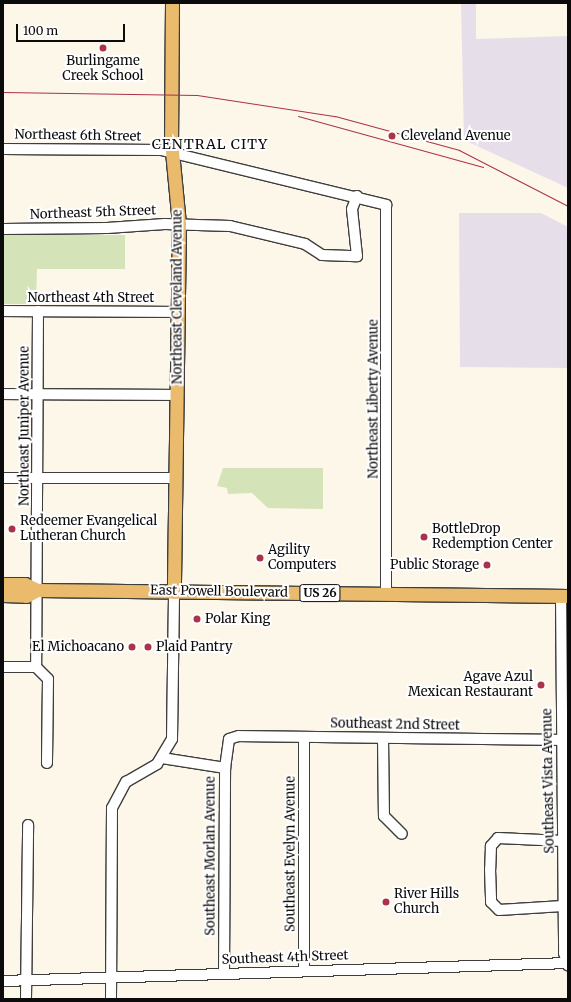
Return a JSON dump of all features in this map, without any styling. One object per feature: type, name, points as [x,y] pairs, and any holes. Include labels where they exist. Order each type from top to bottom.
[{"type":"main road","name":"Northeast Cleveland Avenue","points":[[172,3],[172,153],[179,224],[177,478],[174,592]]},
{"type":"main road","name":"East Powell Boulevard","points":[[3,584],[26,584],[37,590],[565,596]]},
{"type":"main road","name":"East Powell Boulevard","points":[[3,595],[26,596],[37,590]]},
{"type":"street","name":"Northeast 6th Street","points":[[3,149],[172,153],[357,196],[386,205]]},
{"type":"street","name":"Northeast 5th Street","points":[[3,229],[179,224],[236,227],[305,244],[322,255],[356,256],[356,227],[352,215],[357,196]]},
{"type":"street","name":"Northeast Liberty Avenue","points":[[386,205],[386,594]]},
{"type":"street","name":"Northeast 4th Street","points":[[3,311],[179,312]]},
{"type":"street","name":"Northeast Juniper Avenue","points":[[36,667],[38,311]]},
{"type":"street","points":[[3,394],[178,395]]},
{"type":"street","points":[[3,478],[177,478]]},
{"type":"street","points":[[111,999],[112,808],[122,787],[162,758],[173,729],[174,592]]},
{"type":"street","name":"Southeast Vista Avenue","points":[[565,596],[561,740],[564,953],[568,964]]},
{"type":"street","points":[[3,667],[36,667],[48,679],[47,763]]},
{"type":"street","name":"Southeast 2nd Street","points":[[229,739],[239,736],[561,740]]},
{"type":"street","name":"Southeast Evelyn Avenue","points":[[304,737],[304,971]]},
{"type":"street","points":[[383,738],[384,816],[402,834]]},
{"type":"street","name":"Southeast Morlan Avenue","points":[[224,974],[225,768],[229,739]]},
{"type":"street","points":[[162,758],[225,768]]},
{"type":"street","points":[[26,999],[28,824]]},
{"type":"street","points":[[563,841],[498,838],[491,846],[490,869],[491,902],[499,910],[563,906]]},
{"type":"street","name":"Southeast 4th Street","points":[[3,981],[568,964]]},
{"type":"shaded area","points":[[461,3],[476,3],[476,39],[568,36],[568,188],[464,140]]},
{"type":"shaded area","points":[[459,213],[541,213],[568,227],[568,368],[460,367]]},
{"type":"green space","points":[[3,235],[125,235],[125,269],[37,269],[36,304],[3,304]]},
{"type":"green space","points":[[223,468],[323,468],[323,509],[268,508],[252,493],[228,494],[227,488],[217,486]]},
{"type":"tram line","points":[[3,92],[197,95],[335,116],[459,150],[568,206]]},
{"type":"tram line","points":[[298,116],[483,167]]},
{"type":"place","name":"Burlingame Creek School","points":[[103,48]]},
{"type":"place","name":"Cleveland Avenue","points":[[392,136]]},
{"type":"place","name":"Redeemer Evangelical Lutheran Church","points":[[12,529]]},
{"type":"place","name":"BottleDrop Redemption Center","points":[[424,537]]},
{"type":"place","name":"Agility Computers","points":[[260,558]]},
{"type":"place","name":"Public Storage","points":[[487,565]]},
{"type":"place","name":"Polar King","points":[[197,619]]},
{"type":"place","name":"El Michoacano","points":[[132,647]]},
{"type":"place","name":"Plaid Pantry","points":[[148,647]]},
{"type":"place","name":"Agave Azul Mexican Restaurant","points":[[541,685]]},
{"type":"place","name":"River Hills Church","points":[[386,902]]},
{"type":"district","name":"CENTRAL CITY","points":[[210,144]]}]
